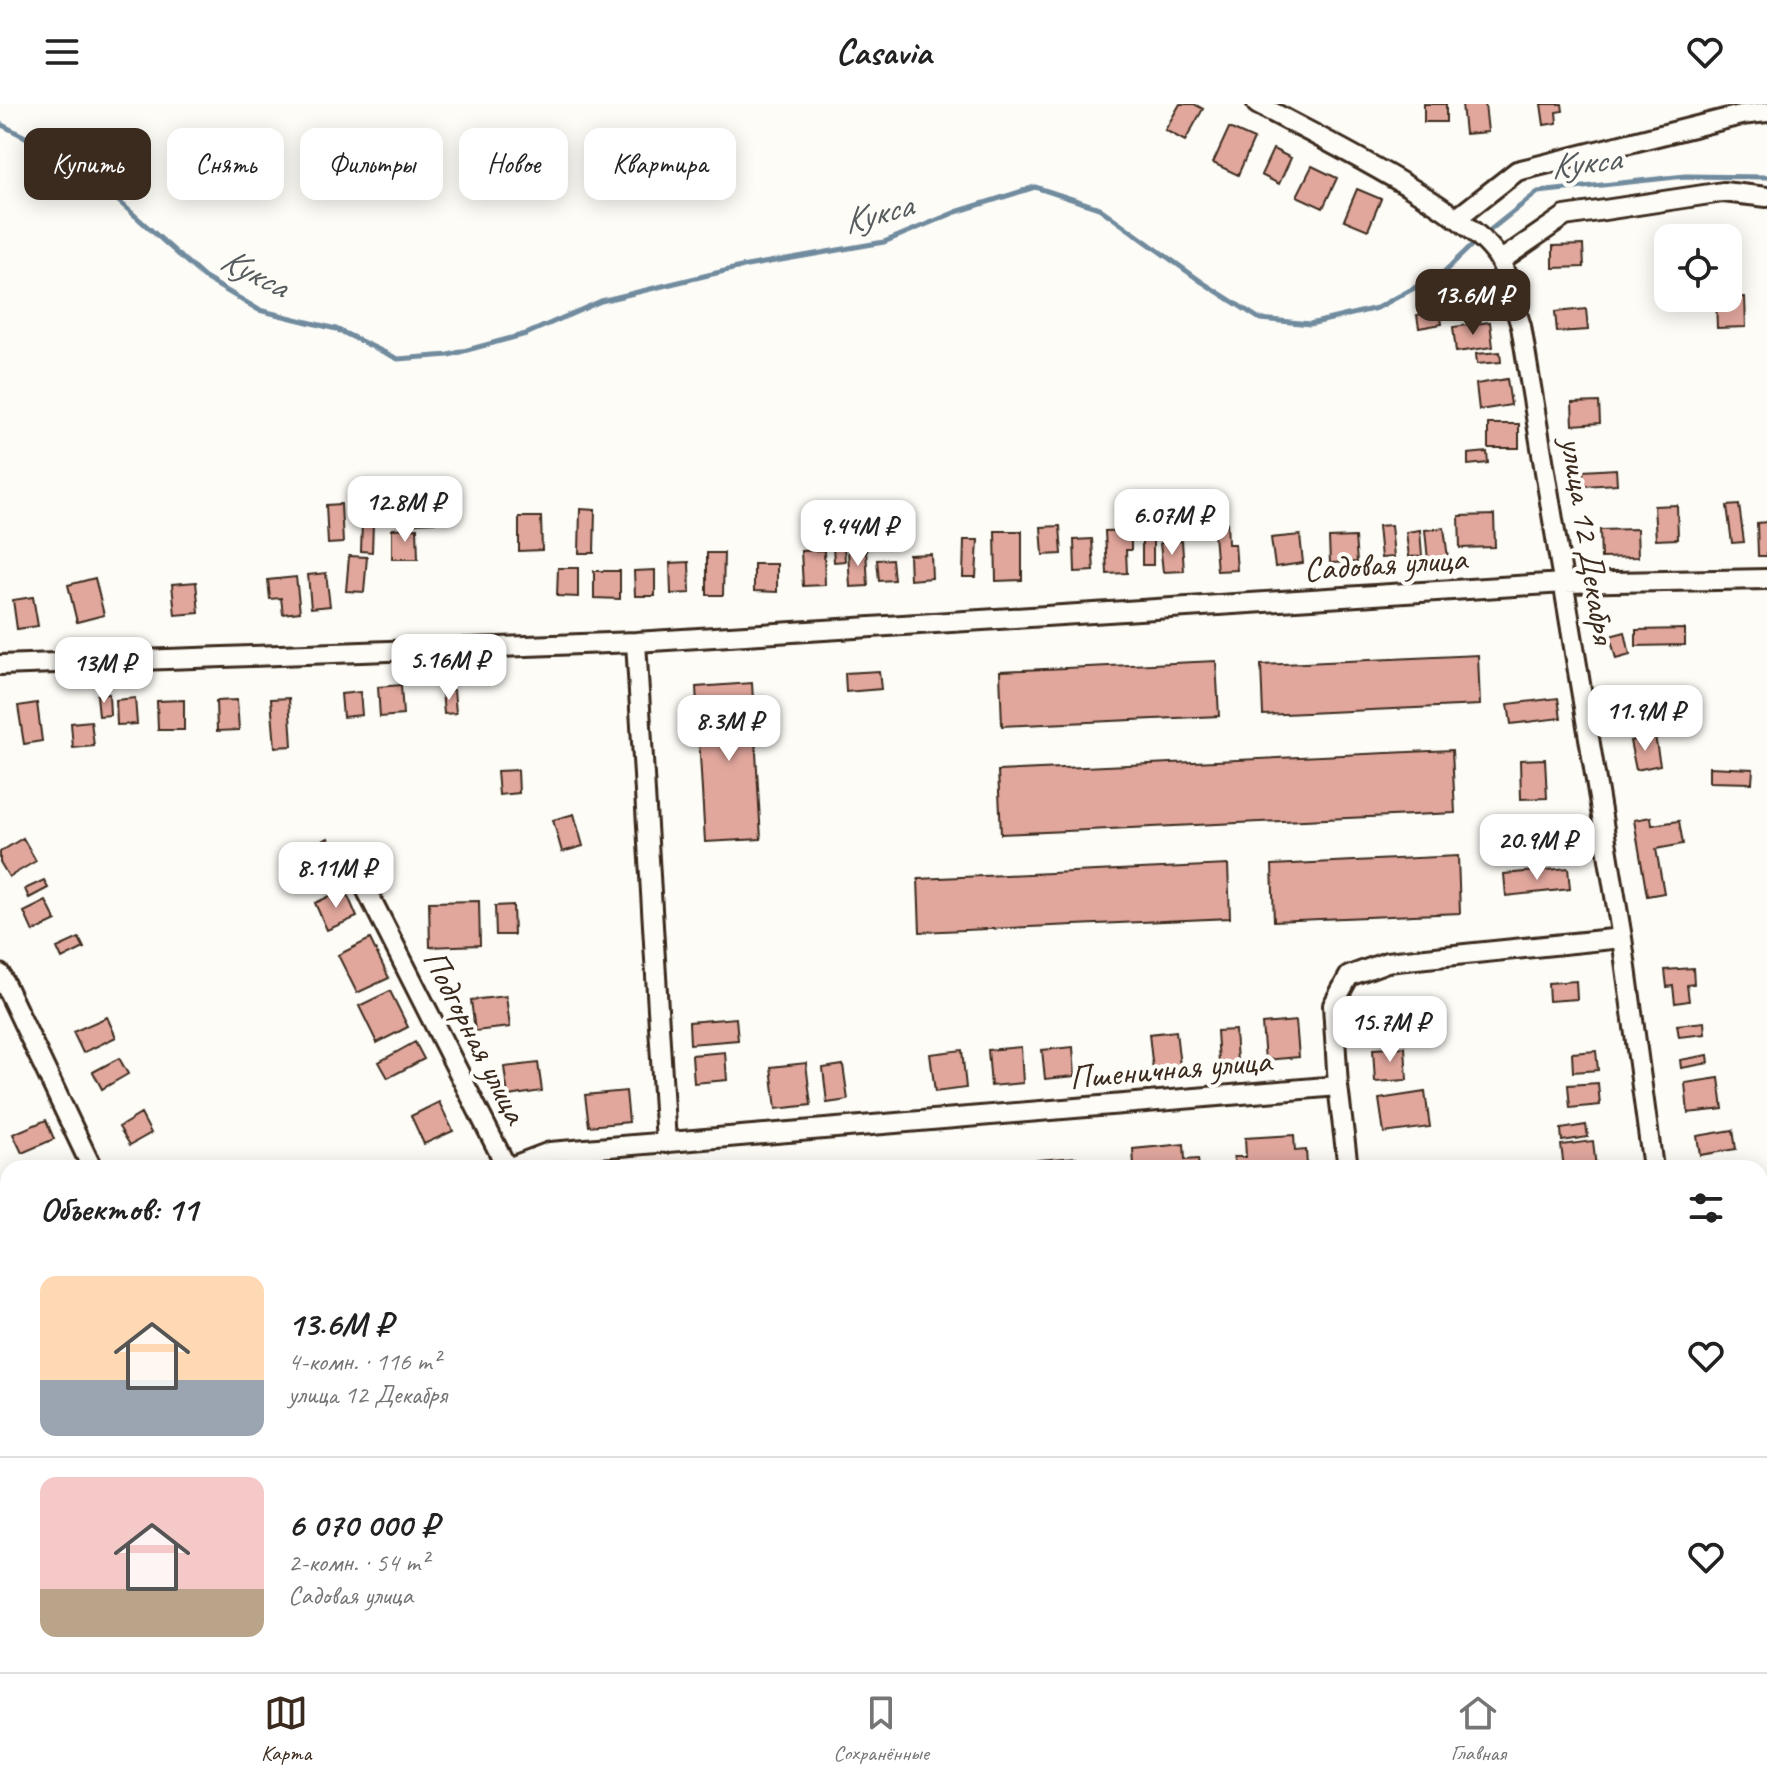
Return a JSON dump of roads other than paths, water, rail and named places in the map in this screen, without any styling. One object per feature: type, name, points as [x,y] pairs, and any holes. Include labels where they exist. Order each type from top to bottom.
[{"type":"street","name":"улица 12 Декабря","points":[[1257,104],[1395,180],[1463,223],[1494,253],[1521,326],[1622,938],[1652,1160]]},
{"type":"street","points":[[1463,223],[1517,171],[1741,115],[1767,112]]},
{"type":"street","points":[[1494,253],[1565,216],[1723,192],[1767,197]]},
{"type":"street","name":"Садовая улица","points":[[0,665],[636,642],[1564,583],[1767,579]]},
{"type":"street","points":[[636,642],[666,1143]]},
{"type":"street","name":"Подгорная улица","points":[[367,891],[504,1160]]},
{"type":"street","points":[[1347,1160],[1333,1005],[1349,976],[1387,962],[1622,938]]},
{"type":"street","points":[[0,974],[88,1160]]},
{"type":"street","name":"Пшеничная улица","points":[[529,1160],[550,1152],[1338,1086]]},
{"type":"waterway","name":"Кукса","points":[[0,124],[96,181],[205,278],[259,310],[336,329],[398,359],[449,355],[526,334],[601,301],[741,267],[884,242],[956,212],[1035,187],[1099,208],[1202,282],[1260,319],[1310,324],[1377,308],[1444,272],[1476,241]]},
{"type":"waterway","name":"Кукса","points":[[1484,235],[1538,192],[1685,176],[1767,177]]}]
